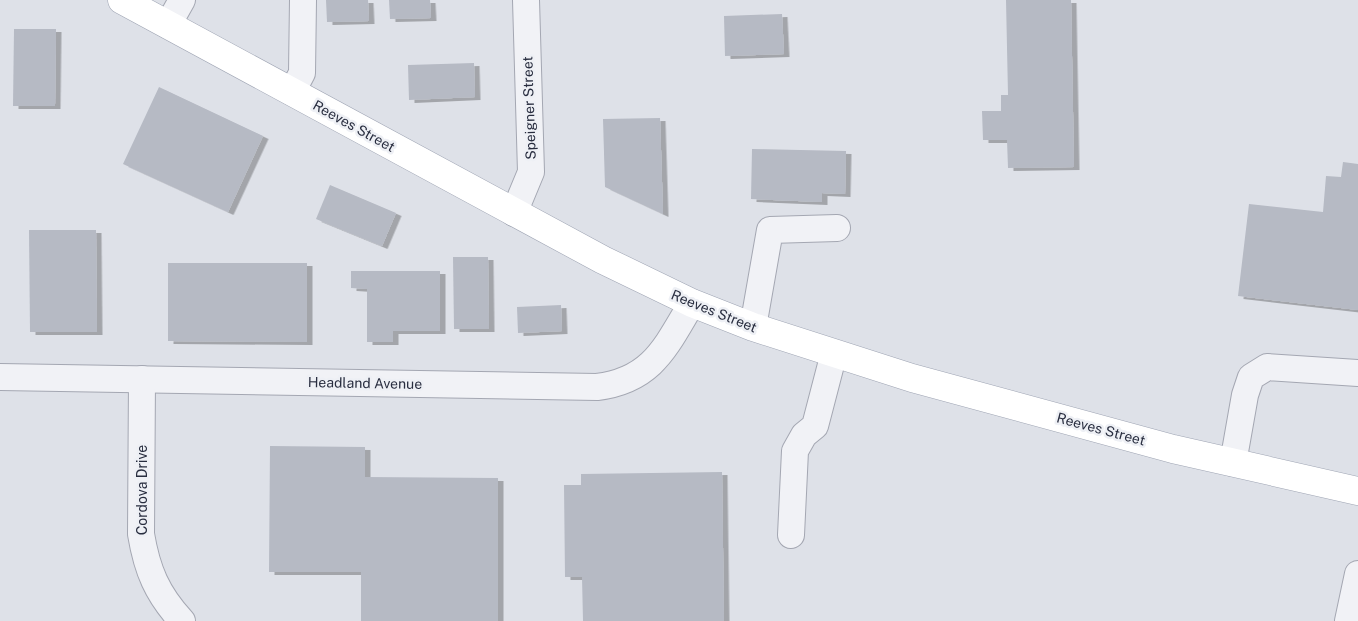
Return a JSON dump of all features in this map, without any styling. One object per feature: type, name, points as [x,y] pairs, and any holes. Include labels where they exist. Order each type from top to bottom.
[{"type":"main road","name":"Reeves Street","points":[[122,0],[514,213],[603,260],[692,303],[753,327],[912,378],[1173,449],[1358,491]]},
{"type":"street","points":[[168,25],[182,0]]},
{"type":"street","points":[[292,92],[302,73],[303,0]]},
{"type":"street","name":"Speigner Street","points":[[514,213],[531,172],[526,0]]},
{"type":"street","points":[[753,327],[770,230],[837,228]]},
{"type":"street","name":"Headland Avenue","points":[[0,377],[597,387],[610,385],[635,376],[649,366],[660,354],[692,303]]},
{"type":"street","points":[[792,535],[795,451],[804,435],[815,426],[834,353]]},
{"type":"street","points":[[1233,463],[1245,394],[1251,377],[1267,367],[1358,374]]},
{"type":"street","name":"Cordova Drive","points":[[142,379],[141,534],[144,554],[158,591],[182,621]]},
{"type":"street","points":[[1348,621],[1358,574]]},
{"type":"building","points":[[326,0],[368,0],[369,21],[327,22]]},
{"type":"building","points":[[389,0],[430,0],[431,18],[390,19]]},
{"type":"building","points":[[1006,0],[1071,0],[1074,167],[1008,168],[1007,140],[983,140],[982,111],[1001,111],[1001,95],[1008,95]]},
{"type":"building","points":[[782,14],[784,54],[725,56],[724,16]]},
{"type":"building","points":[[14,29],[56,29],[55,106],[13,106]]},
{"type":"building","points":[[474,63],[475,97],[409,100],[408,65]]},
{"type":"building","points":[[159,87],[263,136],[228,212],[123,164]]},
{"type":"building","points":[[660,118],[663,214],[605,187],[603,119]]},
{"type":"building","points":[[752,149],[846,151],[845,194],[822,193],[822,202],[751,199]]},
{"type":"building","points":[[1343,162],[1358,164],[1358,310],[1238,296],[1249,204],[1323,212],[1326,176],[1341,177]]},
{"type":"building","points":[[330,185],[396,213],[382,246],[316,219]]},
{"type":"building","points":[[29,230],[96,230],[97,332],[30,332]]},
{"type":"building","points":[[453,257],[488,257],[489,329],[454,329]]},
{"type":"building","points":[[168,263],[307,263],[307,342],[168,341]]},
{"type":"building","points":[[351,271],[440,271],[440,331],[393,331],[393,342],[367,342],[367,289],[351,288]]},
{"type":"building","points":[[561,305],[562,331],[518,333],[517,307]]},
{"type":"building","points":[[270,446],[365,447],[365,477],[498,478],[498,621],[361,621],[361,572],[269,572]]},
{"type":"building","points":[[722,472],[724,621],[583,621],[582,577],[565,577],[564,485],[581,485],[581,474]]}]
